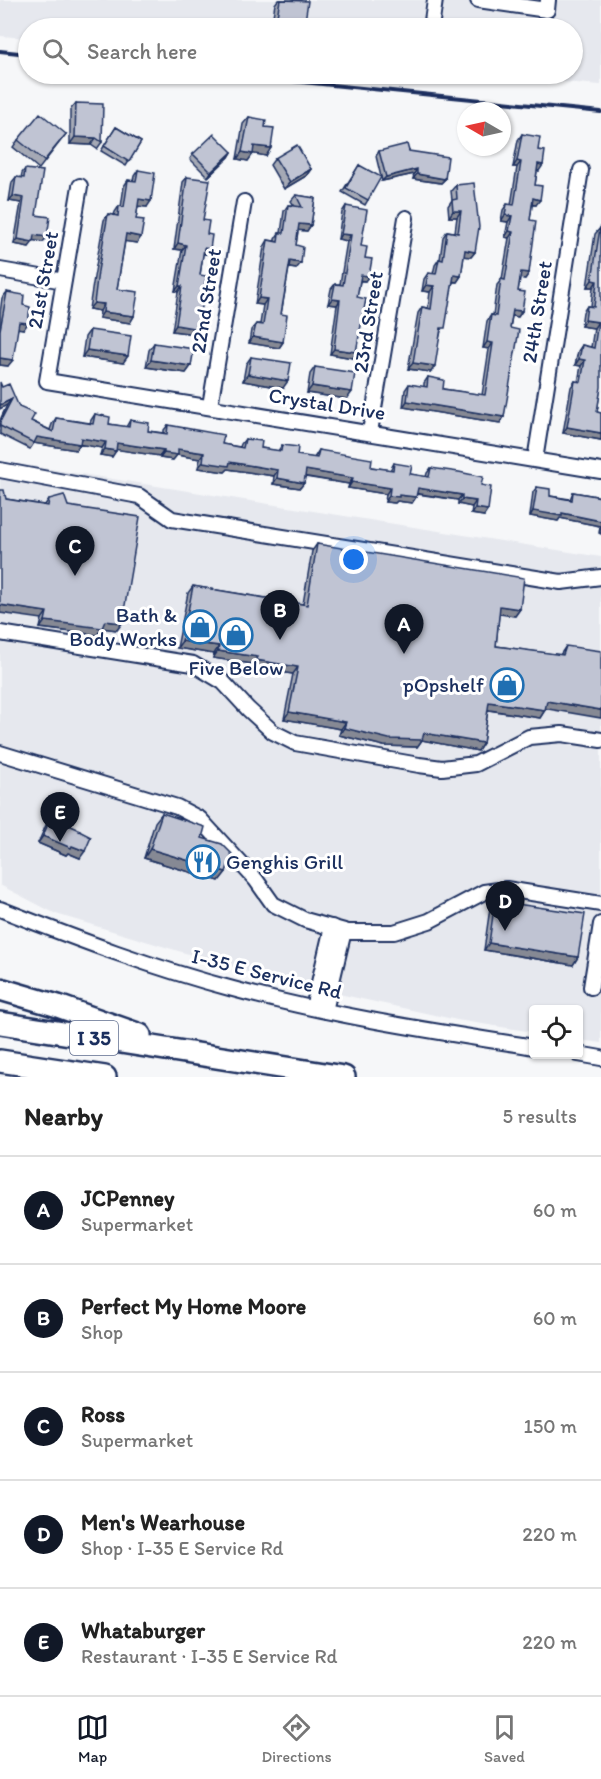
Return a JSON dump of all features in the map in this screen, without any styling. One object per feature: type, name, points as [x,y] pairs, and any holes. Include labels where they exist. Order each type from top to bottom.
[{"type":"highway","points":[[0,989],[58,1006],[188,1052]]},
{"type":"highway","name":"I 35","points":[[0,1023],[344,1077]]},
{"type":"highway","name":"I 35","points":[[0,1060],[105,1077]]},
{"type":"street","points":[[432,18],[435,0]]},
{"type":"street","points":[[478,0],[547,10],[548,0]]},
{"type":"street","name":"24th Street","points":[[535,460],[581,170]]},
{"type":"street","name":"21st Street","points":[[47,381],[80,186]]},
{"type":"street","name":"22nd Street","points":[[210,406],[244,202]]},
{"type":"street","name":"23rd Street","points":[[370,432],[406,218]]},
{"type":"street","points":[[0,270],[64,281]]},
{"type":"street","name":"Crystal Drive","points":[[47,381],[601,471]]},
{"type":"street","points":[[0,470],[139,496],[172,519],[561,582],[601,577]]},
{"type":"street","points":[[0,633],[193,664],[223,682],[273,732],[295,742],[419,765],[442,768],[476,764],[529,737],[562,734],[601,740]]},
{"type":"street","points":[[0,753],[167,804],[200,819],[256,880],[273,904],[305,920],[338,929],[394,932],[429,921],[484,892],[506,889],[601,904]]},
{"type":"street","name":"I-35 E Service Rd","points":[[0,909],[140,961],[233,989],[369,1020],[529,1046]]},
{"type":"street","points":[[591,987],[601,924]]},
{"type":"street","points":[[319,1010],[338,929]]},
{"type":"street","points":[[583,1055],[601,1058]]},
{"type":"shaded area","points":[[0,0],[601,0],[601,85],[583,84],[583,18],[18,18],[18,37],[0,36]]},
{"type":"shaded area","points":[[0,461],[601,557],[601,1043],[583,1041],[583,1005],[529,1005],[529,1031],[457,1020],[271,979],[56,914],[0,885]]},
{"type":"building","points":[[280,0],[308,1],[305,18],[277,18]]},
{"type":"building","points":[[76,103],[103,104],[102,142],[96,138],[75,137]]},
{"type":"building","points":[[40,113],[66,134],[44,161],[18,140]]},
{"type":"building","points":[[249,117],[266,120],[265,127],[274,128],[271,148],[254,146],[253,154],[242,152]]},
{"type":"building","points":[[116,127],[141,142],[129,162],[104,146]]},
{"type":"building","points":[[214,134],[232,152],[211,172],[193,154]]},
{"type":"building","points":[[522,134],[540,137],[538,150],[545,151],[543,165],[538,164],[535,185],[542,186],[540,200],[533,198],[530,220],[536,221],[529,273],[521,272],[518,291],[525,292],[522,311],[513,310],[510,328],[519,330],[504,417],[407,401],[409,384],[427,387],[428,377],[444,380],[443,389],[485,395],[493,343],[487,342],[491,315],[496,316],[501,279],[505,280],[513,232],[509,231],[512,216],[505,215],[507,204],[514,205],[521,162],[517,161]]},
{"type":"building","points":[[407,144],[409,151],[448,157],[445,179],[417,174],[417,169],[386,177],[379,151]]},
{"type":"building","points":[[297,145],[311,169],[290,182],[275,158]]},
{"type":"building","points":[[359,165],[381,177],[368,200],[346,188]]},
{"type":"building","points":[[25,169],[43,171],[36,215],[50,217],[47,237],[34,235],[33,242],[18,239],[24,198],[13,196],[16,177],[24,178]]},
{"type":"building","points":[[138,170],[155,173],[151,201],[139,199],[136,219],[144,220],[141,237],[126,234],[117,289],[138,292],[134,316],[103,312],[104,304],[94,303],[108,214],[118,216],[119,206],[124,207],[128,180],[136,181]]},
{"type":"building","points":[[187,177],[210,180],[203,220],[209,221],[207,234],[212,235],[210,249],[204,248],[200,275],[206,276],[199,329],[176,325],[182,286],[179,286],[186,245],[178,243]]},
{"type":"building","points":[[474,183],[479,227],[475,252],[465,250],[461,276],[454,275],[445,328],[441,328],[435,366],[413,363],[422,307],[431,309],[434,286],[426,285],[428,273],[436,274],[439,259],[443,260],[447,231],[458,233],[461,211],[453,211],[452,200],[457,199],[456,185]]},
{"type":"building","points":[[296,195],[315,198],[311,225],[299,224],[296,245],[303,247],[301,263],[290,261],[281,314],[287,315],[283,342],[253,337],[256,324],[263,325],[267,299],[259,298],[268,240],[278,242],[279,233],[284,233],[288,205],[302,207]]},
{"type":"building","points":[[346,206],[367,210],[361,246],[367,247],[365,258],[372,259],[369,276],[361,275],[357,297],[366,299],[356,352],[334,349],[340,300],[332,299],[335,284],[343,285],[351,235],[341,234]]},
{"type":"building","points":[[600,228],[601,387],[597,412],[601,413],[601,433],[567,427],[575,381],[581,382],[585,360],[579,359],[582,345],[594,348],[598,322],[585,320],[587,306],[594,307],[597,281],[592,280]]},
{"type":"building","points":[[7,292],[24,295],[23,305],[30,307],[28,323],[19,322],[13,360],[0,358],[0,330]]},
{"type":"building","points":[[90,330],[131,336],[128,356],[87,350]]},
{"type":"building","points":[[154,343],[194,349],[191,366],[151,360]]},
{"type":"building","points":[[251,357],[291,363],[288,381],[248,374]]},
{"type":"building","points":[[315,367],[355,373],[352,392],[312,386]]},
{"type":"building","points":[[0,382],[2,387],[9,384],[19,407],[35,414],[31,421],[53,432],[56,418],[93,424],[95,414],[110,417],[109,424],[129,427],[130,420],[149,423],[148,431],[167,434],[168,425],[224,435],[222,444],[243,448],[245,439],[262,441],[261,448],[281,451],[282,445],[298,447],[297,455],[317,458],[319,450],[372,459],[371,467],[393,470],[394,463],[412,466],[410,474],[429,477],[431,468],[459,472],[483,477],[481,485],[491,487],[488,510],[475,508],[476,501],[462,499],[462,495],[418,488],[416,497],[389,496],[390,488],[352,482],[353,478],[306,470],[304,483],[277,478],[278,470],[230,462],[229,466],[203,462],[204,453],[178,449],[178,455],[164,453],[164,450],[117,443],[116,451],[105,449],[106,442],[81,438],[80,444],[37,437],[34,443],[0,426],[12,399],[0,405]]},
{"type":"building","points":[[537,487],[550,489],[550,496],[572,500],[573,492],[601,497],[601,521],[562,513],[562,516],[533,511]]},
{"type":"building","points":[[0,490],[4,490],[6,499],[48,506],[49,499],[64,495],[68,506],[140,517],[122,623],[105,621],[102,628],[45,621],[47,612],[0,605]]},
{"type":"building","points":[[317,544],[524,578],[520,609],[500,606],[496,646],[563,655],[566,646],[601,651],[601,710],[547,701],[545,710],[489,702],[483,743],[424,733],[422,740],[389,739],[344,728],[346,722],[289,712],[298,667],[256,660],[258,657],[218,651],[219,646],[182,641],[193,586],[307,605]]},
{"type":"building","points":[[162,813],[205,827],[202,838],[222,844],[232,854],[226,872],[150,849]]},
{"type":"building","points":[[51,817],[91,837],[85,851],[72,846],[71,848],[43,836]]},
{"type":"building","points":[[495,901],[585,914],[578,957],[489,943]]},
{"type":"railway","points":[[0,51],[18,53]]},
{"type":"railway","points":[[321,84],[601,112]]},
{"type":"place","name":"Ross","points":[[75,576]]},
{"type":"place","name":"Bath & Body Works","points":[[200,627]]},
{"type":"place","name":"Five Below","points":[[236,635]]},
{"type":"place","name":"Perfect My Home Moore","points":[[280,640]]},
{"type":"place","name":"JCPenney","points":[[404,654]]},
{"type":"place","name":"pOpshelf","points":[[507,685]]},
{"type":"place","name":"Whataburger","points":[[60,842]]},
{"type":"place","name":"Genghis Grill","points":[[203,862]]},
{"type":"place","name":"Men's Wearhouse","points":[[505,931]]}]
